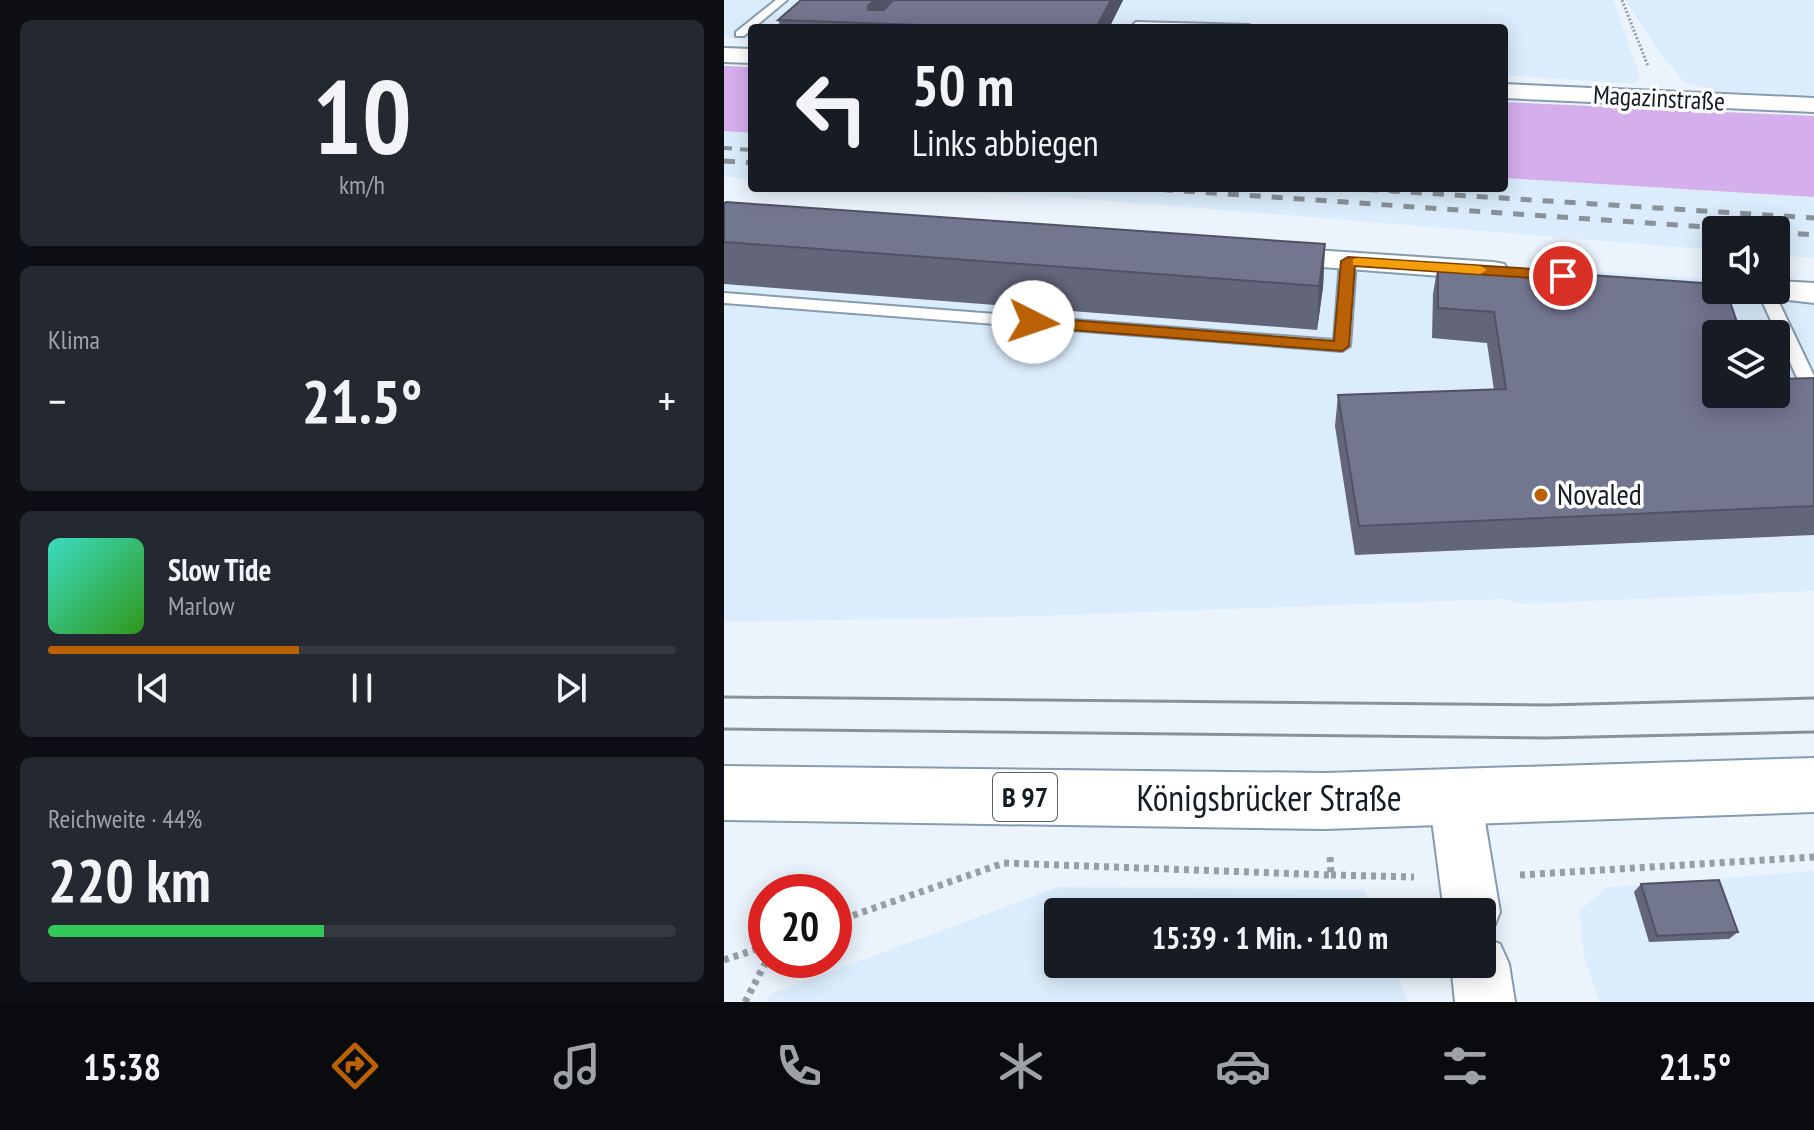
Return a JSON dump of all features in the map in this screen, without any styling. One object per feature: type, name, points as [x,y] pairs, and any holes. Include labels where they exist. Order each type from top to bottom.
[{"type":"main road","name":"Königsbrücker Straße","points":[[724,793],[1325,801],[1814,785]]},
{"type":"street","points":[[724,55],[748,56]]},
{"type":"street","name":"Magazinstraße","points":[[1508,91],[1814,105]]},
{"type":"street","points":[[1239,254],[1517,273]]},
{"type":"street","points":[[1790,291],[1814,293]]},
{"type":"street","points":[[1455,797],[1469,895]]},
{"type":"street","points":[[1482,978],[1485,1002]]},
{"type":"lane","points":[[752,24],[782,0]]},
{"type":"lane","points":[[740,34],[748,28]]},
{"type":"lane","points":[[724,298],[1342,346],[1348,261]]},
{"type":"lane","points":[[1772,304],[1809,384]]},
{"type":"path","points":[[1622,0],[1659,98]]},
{"type":"path","points":[[1325,801],[1331,875]]},
{"type":"path","points":[[852,916],[1004,863],[1331,875],[1469,895],[1814,857]]},
{"type":"path","points":[[724,960],[748,952]]},
{"type":"path","points":[[745,1002],[758,978]]},
{"type":"shaded area","points":[[724,0],[1613,0],[1640,77],[1633,84],[1508,75],[1508,24],[748,24],[748,39],[724,38]]},
{"type":"shaded area","points":[[1625,0],[1814,0],[1814,95],[1715,91],[1684,82],[1656,48]]},
{"type":"shaded area","points":[[724,66],[748,67],[748,133],[724,131]]},
{"type":"shaded area","points":[[1508,102],[1814,116],[1814,197],[1508,178]]},
{"type":"shaded area","points":[[724,131],[748,133],[748,179],[724,177]]},
{"type":"shaded area","points":[[1508,178],[1814,197],[1814,258],[1790,256],[1790,216],[1702,216],[1702,249],[971,192],[1508,192]]},
{"type":"shaded area","points":[[724,218],[1702,278],[1702,304],[1790,304],[1790,288],[1814,285],[1814,591],[1523,604],[1504,599],[1009,617],[724,622]]},
{"type":"shaded area","points":[[1814,871],[1814,1002],[1600,1002],[1585,961],[1579,911],[1608,887]]},
{"type":"shaded area","points":[[1058,887],[1364,890],[1367,898],[1044,898],[1044,978],[1399,978],[1408,1002],[766,1002],[771,994],[814,978],[852,978],[852,964]]},
{"type":"building","points":[[801,0],[874,0],[868,10],[884,10],[893,0],[1111,0],[1098,24],[892,24],[778,20]]},
{"type":"building","points":[[726,202],[1325,244],[1319,286],[724,242]]},
{"type":"building","points":[[1438,264],[1702,283],[1702,304],[1731,304],[1736,320],[1702,320],[1702,408],[1790,408],[1790,379],[1814,378],[1814,506],[1359,526],[1338,395],[1506,389],[1494,312],[1438,308]]},
{"type":"building","points":[[1719,880],[1738,932],[1657,936],[1641,884]]},
{"type":"tram line","points":[[724,697],[1547,705],[1814,698]]},
{"type":"tram line","points":[[724,729],[1545,738],[1814,732]]},
{"type":"railway","points":[[724,148],[748,150]]},
{"type":"railway","points":[[724,161],[748,163]]},
{"type":"railway","points":[[1198,192],[1702,227]]},
{"type":"railway","points":[[1408,192],[1814,218]]},
{"type":"railway","points":[[1790,233],[1814,235]]},
{"type":"slow traffic","points":[[1358,262],[1480,270]]},
{"type":"place","name":"Novaled","points":[[1541,495]]},
{"type":"route","points":[[1033,322],[1342,346],[1348,261],[1563,276]]}]
